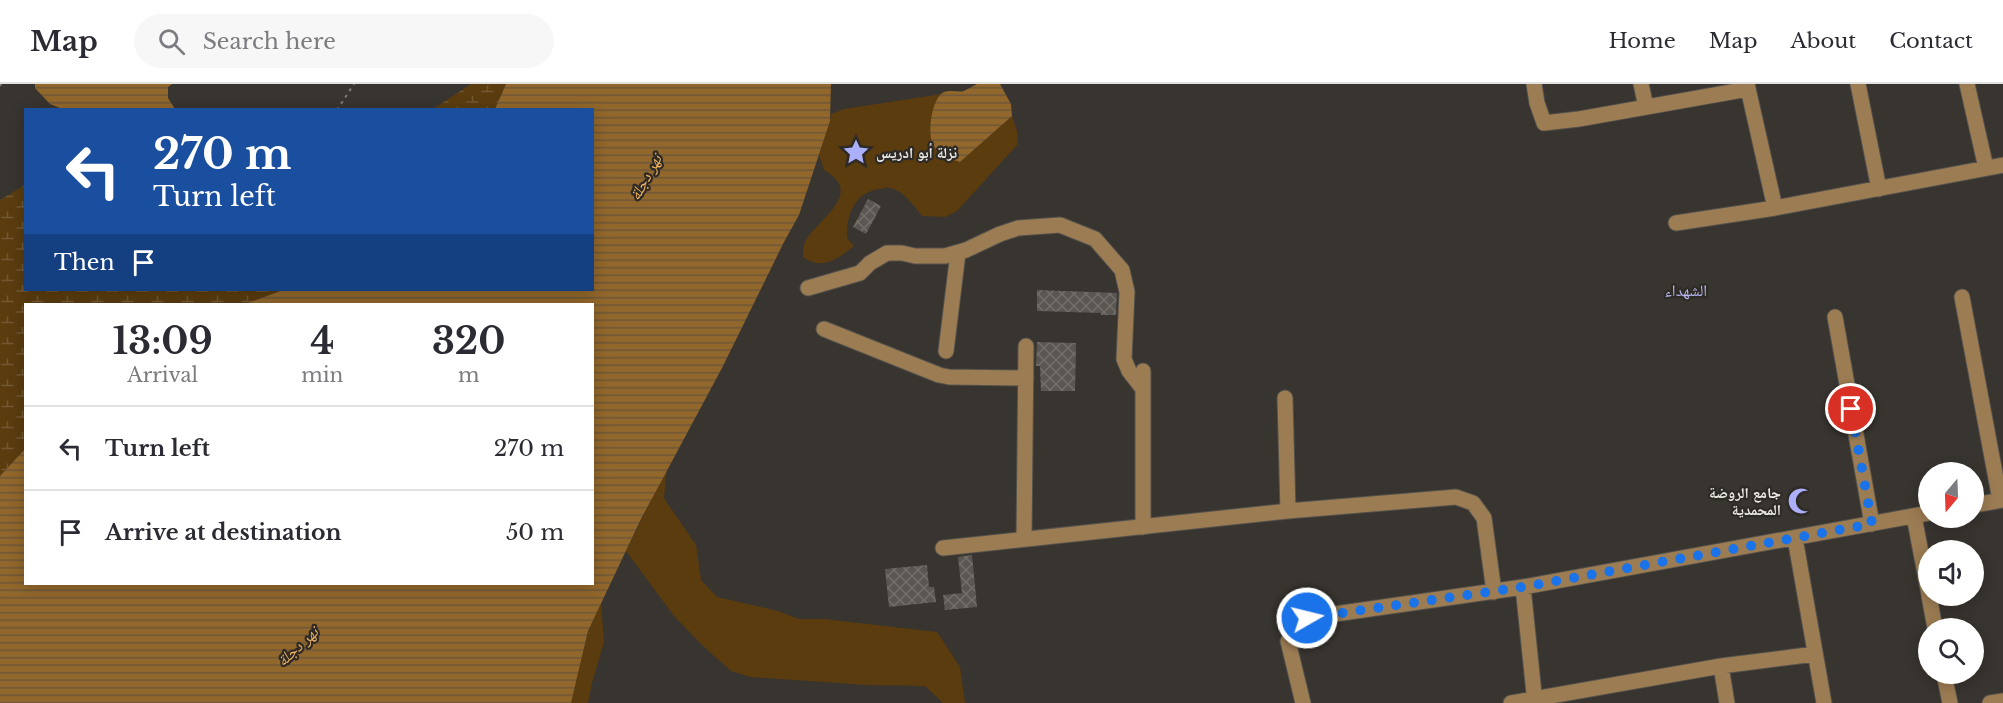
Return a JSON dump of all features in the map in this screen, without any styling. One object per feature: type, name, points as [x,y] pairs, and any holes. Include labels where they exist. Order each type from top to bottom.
[{"type":"street","points":[[1534,84],[1544,123],[1646,107],[1748,86],[1775,208]]},
{"type":"street","points":[[1641,84],[1646,107]]},
{"type":"street","points":[[1858,84],[1879,189]]},
{"type":"street","points":[[1967,84],[1986,168]]},
{"type":"street","points":[[1676,224],[1775,208],[2003,165]]},
{"type":"street","points":[[808,288],[860,273],[870,263],[887,253],[945,256],[958,253],[1018,228],[1060,225],[1095,239],[1122,270],[1127,292],[1125,359],[1130,372],[1143,389]]},
{"type":"street","points":[[946,351],[958,253]]},
{"type":"street","points":[[1962,297],[2001,500],[1984,503]]},
{"type":"street","points":[[1835,317],[1872,524]]},
{"type":"street","points":[[824,329],[939,375],[1026,378]]},
{"type":"street","points":[[1023,539],[1026,346]]},
{"type":"street","points":[[1143,370],[1143,527]]},
{"type":"street","points":[[1285,398],[1288,511]]},
{"type":"street","points":[[944,548],[1288,511],[1456,497],[1473,503],[1484,518],[1494,592]]},
{"type":"street","points":[[1303,703],[1288,641],[1307,618],[1494,592],[1918,516]]},
{"type":"street","points":[[1795,538],[1824,703]]},
{"type":"street","points":[[1523,587],[1535,701]]},
{"type":"street","points":[[1511,703],[1535,701],[1721,666],[1815,654]]},
{"type":"street","points":[[1721,666],[1727,703]]},
{"type":"street","points":[[1946,684],[1950,703]]},
{"type":"street","points":[[1990,703],[2003,701]]},
{"type":"path","points":[[338,108],[354,84]]},
{"type":"green space","points":[[471,84],[506,84],[495,108],[435,108]]},
{"type":"green space","points":[[942,94],[932,116],[930,131],[960,162],[1012,116],[1018,144],[957,211],[945,217],[922,216],[900,192],[887,188],[872,191],[859,199],[850,213],[847,238],[854,246],[829,262],[816,263],[803,257],[805,242],[840,197],[840,188],[836,179],[824,170],[819,155],[831,114],[844,109]]},
{"type":"green space","points":[[24,186],[24,291],[280,291],[248,303],[24,303],[24,450],[0,476],[0,200]]},
{"type":"green space","points":[[667,468],[664,498],[696,545],[701,580],[717,597],[778,611],[799,619],[824,619],[937,632],[960,667],[965,703],[943,703],[925,686],[866,685],[750,677],[731,671],[674,616],[626,551]]},
{"type":"green space","points":[[601,604],[604,642],[588,703],[571,703],[588,631]]},
{"type":"water","points":[[35,84],[172,84],[168,87],[168,98],[174,108],[60,108],[50,104],[35,88]]},
{"type":"water","name":"نهر دجلة","points":[[506,84],[831,84],[830,121],[799,215],[722,368],[641,519],[588,631],[571,703],[0,703],[0,476],[24,450],[24,585],[594,585],[594,303],[248,303],[280,291],[594,291],[594,108],[495,108]]},
{"type":"water","points":[[977,84],[1000,84],[1011,104],[1012,116],[960,162],[944,155],[932,143],[930,129],[932,113],[944,92],[964,91]]},
{"type":"building","points":[[868,199],[881,206],[866,234],[853,227]]},
{"type":"building","points":[[1037,290],[1117,293],[1116,315],[1037,311]]},
{"type":"building","points":[[1037,342],[1076,343],[1075,391],[1041,391],[1040,366],[1036,366]]},
{"type":"building","points":[[972,555],[977,607],[945,610],[943,595],[962,593],[958,557]]},
{"type":"building","points":[[927,565],[929,587],[934,587],[936,602],[889,607],[885,569]]},
{"type":"place","name":"نزلة أبو ادريس","points":[[856,152]]},
{"type":"place","name":"جامع الروضة المحمدية","points":[[1801,501]]},
{"type":"district","name":"الشهداء","points":[[1686,290]]},
{"type":"route","points":[[1307,618],[1494,592],[1872,524],[1851,409]]}]
